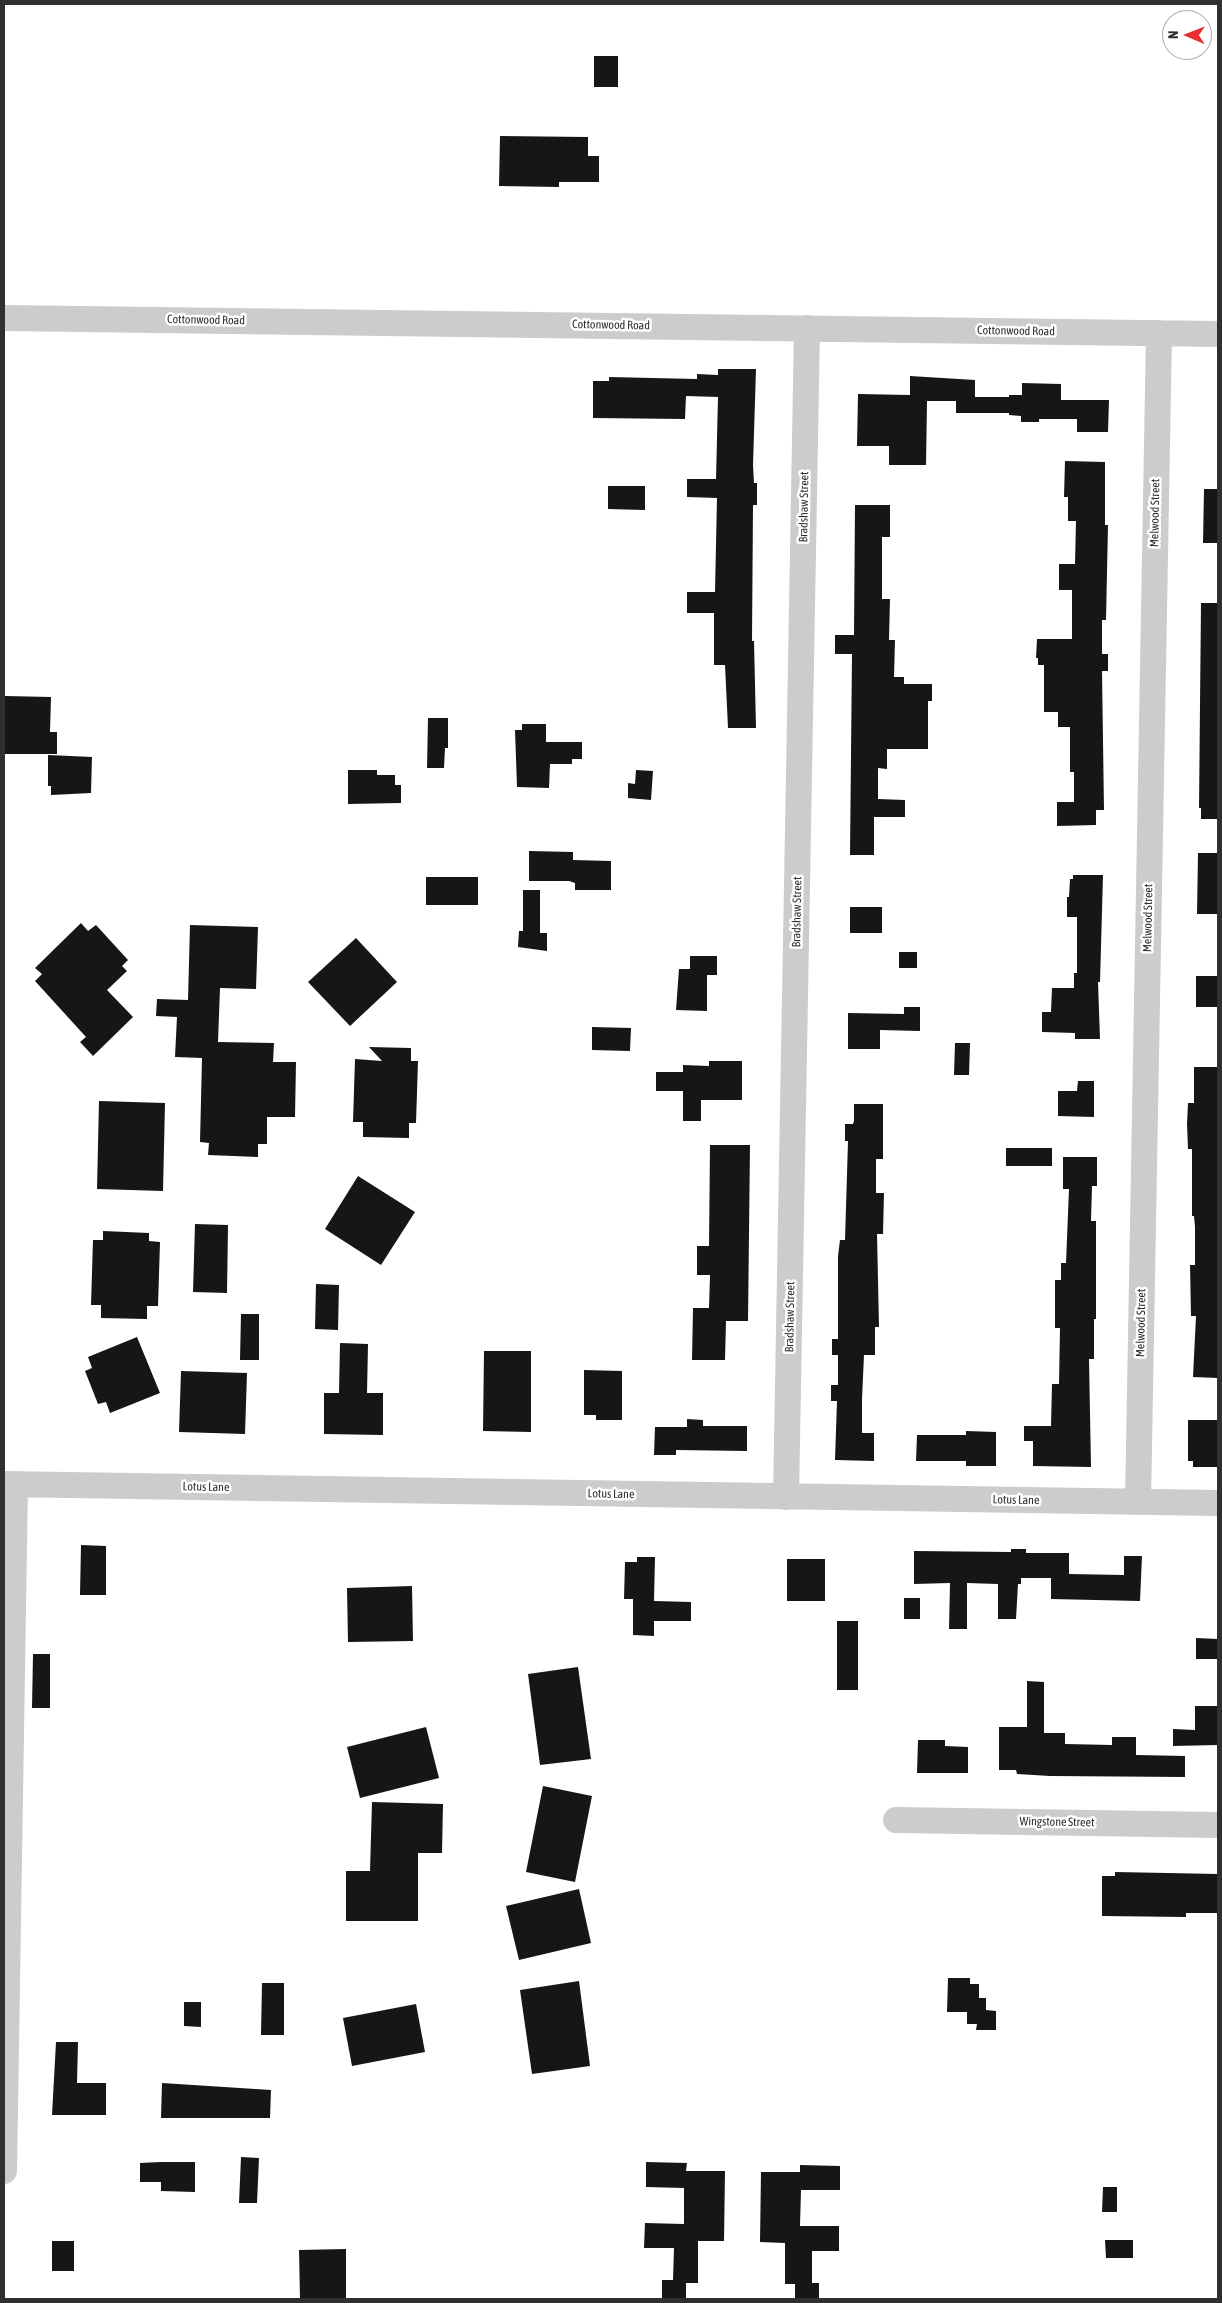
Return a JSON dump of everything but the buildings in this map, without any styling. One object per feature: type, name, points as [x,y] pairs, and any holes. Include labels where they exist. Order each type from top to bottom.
[{"type":"street","name":"Cottonwood Road","points":[[4,318],[1218,334]]},
{"type":"street","name":"Bradshaw Street","points":[[786,1497],[807,328]]},
{"type":"street","name":"Melwood Street","points":[[1138,1502],[1159,333]]},
{"type":"street","name":"Lotus Lane","points":[[10,1484],[1218,1504]]},
{"type":"street","points":[[4,2171],[10,1484]]},
{"type":"street","name":"Wingstone Street","points":[[896,1820],[1218,1825]]}]
